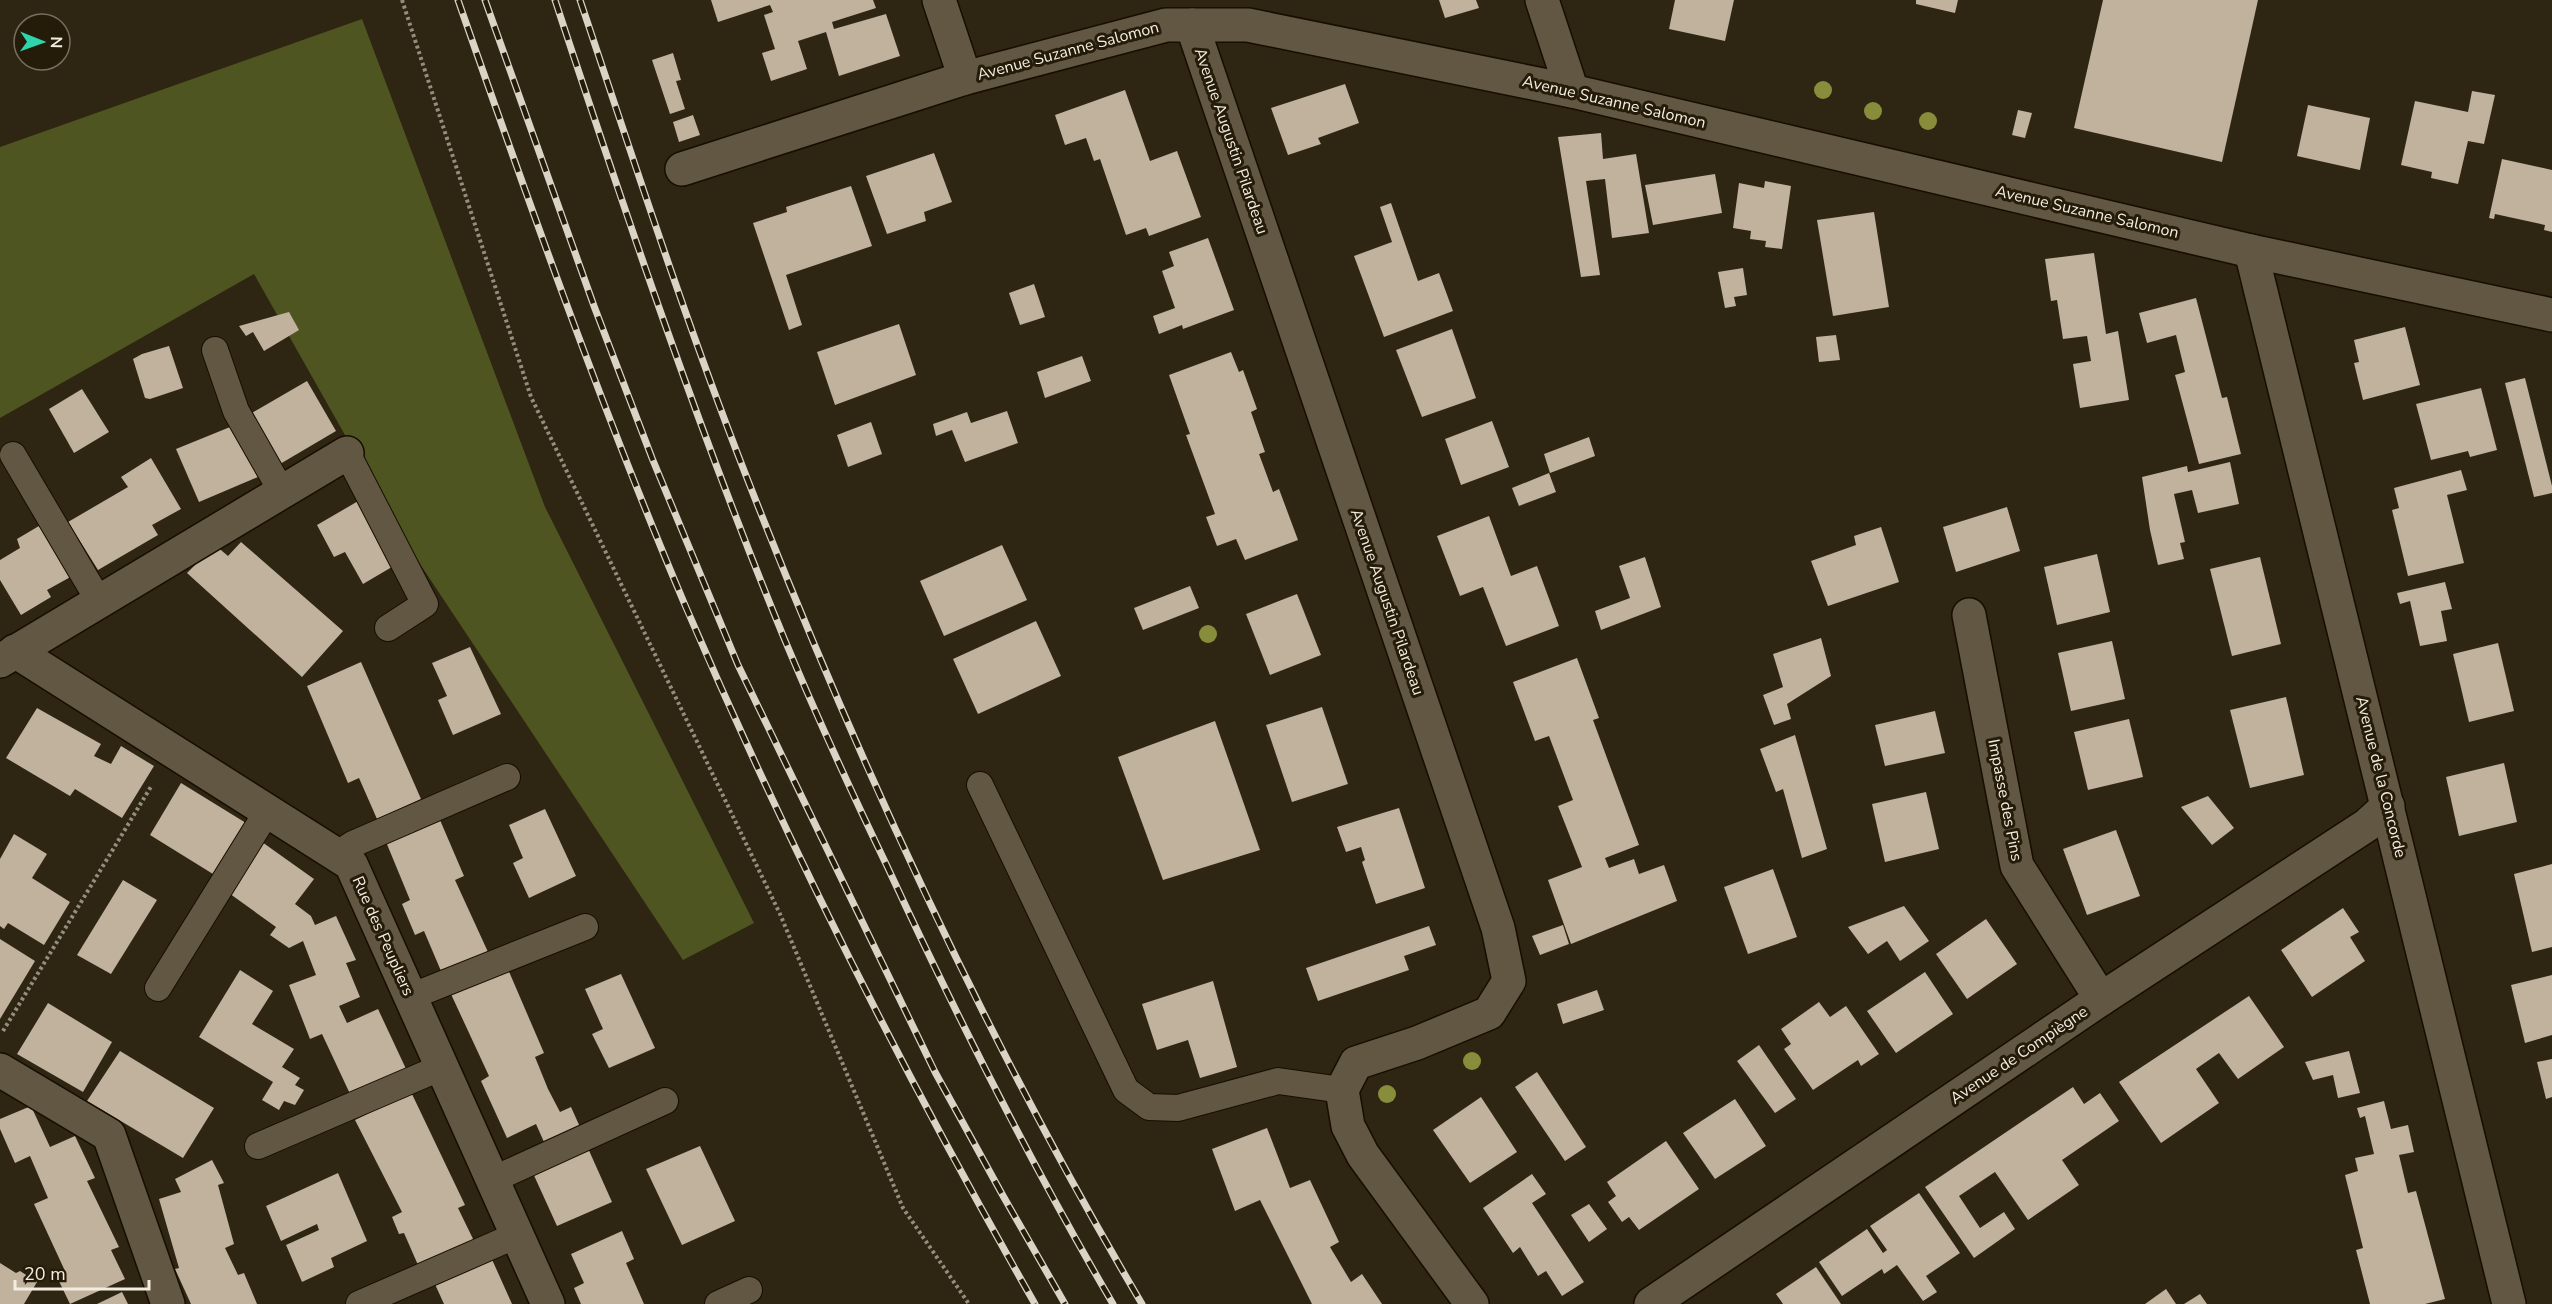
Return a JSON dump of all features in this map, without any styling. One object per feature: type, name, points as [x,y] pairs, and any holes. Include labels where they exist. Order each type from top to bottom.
[{"type":"street","points":[[939,0],[965,78]]},
{"type":"street","points":[[1542,0],[1572,91]]},
{"type":"street","name":"Avenue Suzanne Salomon","points":[[682,169],[965,78],[1166,25],[1248,25],[1572,91],[2251,250],[2552,315]]},
{"type":"street","name":"Avenue Augustin Pilardeau","points":[[1192,25],[1498,928],[1509,981],[1489,1013],[1417,1043],[1356,1063],[1342,1090]]},
{"type":"street","name":"Avenue de la Concorde","points":[[2251,250],[2509,1304]]},
{"type":"street","name":"Rue des Peupliers","points":[[347,453],[8,656],[172,752],[351,864],[548,1304]]},
{"type":"street","name":"Impasse des Pins","points":[[1970,615],[2017,866],[2101,999]]},
{"type":"street","name":"Avenue de Compiègne","points":[[1651,1304],[2101,999],[2367,825],[2388,806]]},
{"type":"street","points":[[0,1070],[109,1135],[168,1304]]},
{"type":"street","points":[[1342,1090],[1348,1126],[1363,1155],[1472,1304]]},
{"type":"lane","points":[[215,350],[236,411],[282,492]]},
{"type":"lane","points":[[347,453],[425,604],[388,628]]},
{"type":"lane","points":[[13,455],[99,601]]},
{"type":"lane","points":[[336,855],[353,844],[507,777]]},
{"type":"lane","points":[[980,785],[1126,1090],[1149,1107],[1178,1108],[1278,1081],[1342,1090]]},
{"type":"lane","points":[[158,988],[267,812]]},
{"type":"lane","points":[[410,997],[585,927]]},
{"type":"lane","points":[[258,1146],[442,1067]]},
{"type":"lane","points":[[492,1180],[665,1101]]},
{"type":"lane","points":[[359,1304],[517,1235]]},
{"type":"lane","points":[[718,1304],[749,1290]]},
{"type":"path","points":[[402,0],[531,397],[780,914],[903,1208],[969,1304]]},
{"type":"path","points":[[0,1036],[172,752]]},
{"type":"green space","points":[[362,19],[545,507],[754,923],[683,960],[406,543],[254,274],[0,418],[0,147]]},
{"type":"building","points":[[711,0],[873,0],[876,8],[832,22],[834,29],[886,14],[900,56],[839,76],[826,32],[798,41],[807,69],[771,81],[762,53],[775,49],[764,15],[773,12],[770,5],[718,22]]},
{"type":"building","points":[[1439,0],[1476,0],[1479,8],[1445,18]]},
{"type":"building","points":[[1675,0],[1734,0],[1725,41],[1669,29]]},
{"type":"building","points":[[1916,0],[1958,0],[1955,13],[1916,4]]},
{"type":"building","points":[[2103,0],[2258,0],[2222,162],[2074,128]]},
{"type":"building","points":[[673,53],[681,80],[676,81],[685,109],[670,114],[652,60]]},
{"type":"building","points":[[1345,84],[1359,123],[1318,138],[1321,144],[1288,155],[1271,108]]},
{"type":"building","points":[[1125,90],[1150,161],[1177,151],[1201,217],[1149,236],[1146,228],[1126,235],[1100,159],[1094,161],[1086,138],[1065,145],[1055,115]]},
{"type":"building","points":[[2472,91],[2495,95],[2484,144],[2468,141],[2458,184],[2431,178],[2432,172],[2401,165],[2415,101],[2468,112]]},
{"type":"building","points":[[2308,105],[2370,118],[2360,170],[2297,156]]},
{"type":"building","points":[[2018,110],[2032,113],[2025,138],[2012,135]]},
{"type":"building","points":[[693,115],[700,135],[679,142],[673,122]]},
{"type":"building","points":[[1601,133],[1603,159],[1636,154],[1649,233],[1612,238],[1605,179],[1586,181],[1600,275],[1581,277],[1558,137]]},
{"type":"building","points":[[934,153],[952,202],[924,212],[926,221],[887,234],[866,176]]},
{"type":"building","points":[[2502,159],[2552,170],[2552,232],[2544,230],[2545,225],[2495,214],[2494,219],[2489,218]]},
{"type":"building","points":[[1715,174],[1722,213],[1653,225],[1645,185]]},
{"type":"building","points":[[1765,181],[1791,186],[1782,249],[1765,247],[1766,241],[1750,239],[1751,231],[1733,228],[1739,183],[1764,188]]},
{"type":"building","points":[[851,186],[872,246],[786,275],[802,325],[789,330],[753,223],[787,212],[786,207]]},
{"type":"building","points":[[1391,203],[1418,281],[1439,273],[1453,311],[1384,337],[1354,256],[1392,242],[1380,207]]},
{"type":"building","points":[[1874,212],[1889,307],[1833,316],[1817,220]]},
{"type":"building","points":[[1208,238],[1234,310],[1183,329],[1182,325],[1159,334],[1153,316],[1175,308],[1162,271],[1174,266],[1169,252]]},
{"type":"building","points":[[2094,253],[2106,334],[2118,331],[2129,400],[2080,408],[2073,364],[2091,361],[2087,336],[2063,339],[2057,300],[2051,301],[2045,259]]},
{"type":"building","points":[[1743,268],[1747,295],[1734,297],[1736,306],[1725,308],[1718,272]]},
{"type":"building","points":[[1034,284],[1045,317],[1020,325],[1009,293]]},
{"type":"building","points":[[2196,298],[2222,398],[2227,397],[2241,454],[2199,464],[2175,375],[2185,372],[2176,335],[2147,343],[2139,313]]},
{"type":"building","points":[[289,312],[299,330],[264,351],[253,332],[246,336],[239,326]]},
{"type":"building","points":[[899,324],[916,375],[835,405],[817,352]]},
{"type":"building","points":[[2405,327],[2420,385],[2363,400],[2354,363],[2359,362],[2354,340]]},
{"type":"building","points":[[1452,329],[1476,398],[1422,417],[1396,350]]},
{"type":"building","points":[[1836,335],[1840,360],[1819,362],[1816,337]]},
{"type":"building","points":[[169,346],[183,388],[150,399],[145,398],[133,359]]},
{"type":"building","points":[[1231,352],[1239,372],[1243,370],[1257,409],[1251,412],[1265,452],[1259,454],[1273,492],[1279,489],[1298,540],[1245,560],[1236,539],[1217,546],[1206,517],[1215,514],[1186,435],[1190,434],[1169,375]]},
{"type":"building","points":[[1082,356],[1091,381],[1045,398],[1037,372]]},
{"type":"building","points":[[2525,378],[2552,486],[2552,493],[2534,497],[2505,383]]},
{"type":"building","points":[[307,381],[336,431],[280,464],[250,414]]},
{"type":"building","points":[[2481,388],[2497,450],[2470,457],[2468,451],[2431,460],[2416,404]]},
{"type":"building","points":[[82,389],[109,432],[74,453],[49,409]]},
{"type":"building","points":[[1007,411],[1018,443],[965,462],[952,430],[936,436],[933,424],[967,412],[971,423]]},
{"type":"building","points":[[1492,421],[1509,467],[1461,485],[1445,439]]},
{"type":"building","points":[[871,422],[882,454],[848,467],[837,435]]},
{"type":"building","points":[[235,425],[258,477],[199,502],[176,449]]},
{"type":"building","points":[[1589,437],[1595,456],[1550,473],[1544,454]]},
{"type":"building","points":[[151,458],[181,509],[152,525],[158,535],[98,570],[68,522],[128,487],[121,477]]},
{"type":"building","points":[[2230,462],[2239,504],[2198,513],[2192,490],[2174,494],[2185,542],[2180,543],[2184,559],[2158,565],[2142,477],[2187,466],[2188,472]]},
{"type":"building","points":[[2461,470],[2467,490],[2447,495],[2464,563],[2408,576],[2392,510],[2399,508],[2394,488]]},
{"type":"building","points":[[1549,473],[1556,492],[1519,506],[1512,488]]},
{"type":"building","points":[[360,500],[397,564],[363,584],[345,552],[334,557],[317,525]]},
{"type":"building","points":[[2007,507],[2020,551],[1956,572],[1943,527]]},
{"type":"building","points":[[1489,516],[1511,576],[1537,566],[1559,626],[1506,646],[1483,587],[1460,596],[1437,536]]},
{"type":"building","points":[[44,523],[74,575],[47,590],[51,597],[21,615],[0,580],[0,560],[20,548],[17,539]]},
{"type":"building","points":[[1881,527],[1899,582],[1828,606],[1811,561],[1856,545],[1854,536]]},
{"type":"building","points":[[241,542],[343,631],[302,677],[187,573],[215,545],[228,556]]},
{"type":"building","points":[[1002,545],[1027,600],[944,636],[920,581]]},
{"type":"building","points":[[2097,554],[2110,612],[2057,625],[2044,567]]},
{"type":"building","points":[[1645,557],[1661,607],[1601,630],[1595,611],[1630,598],[1619,566]]},
{"type":"building","points":[[2260,557],[2281,644],[2232,656],[2210,569]]},
{"type":"building","points":[[2445,582],[2452,609],[2441,611],[2447,641],[2420,646],[2410,601],[2400,604],[2397,593]]},
{"type":"building","points":[[1190,586],[1199,608],[1143,630],[1134,608]]},
{"type":"building","points":[[1297,594],[1321,655],[1270,675],[1246,614]]},
{"type":"building","points":[[1036,621],[1061,676],[978,714],[953,659]]},
{"type":"building","points":[[1821,638],[1831,676],[1787,704],[1791,719],[1774,725],[1763,695],[1783,687],[1773,654]]},
{"type":"building","points":[[2112,641],[2125,699],[2071,711],[2058,653]]},
{"type":"building","points":[[2498,643],[2514,711],[2469,722],[2453,654]]},
{"type":"building","points":[[470,647],[501,714],[453,735],[438,700],[447,696],[432,663]]},
{"type":"building","points":[[1577,658],[1599,718],[1593,720],[1639,845],[1605,858],[1609,868],[1634,859],[1639,874],[1664,865],[1677,901],[1571,944],[1548,880],[1582,867],[1558,806],[1573,800],[1549,736],[1535,741],[1513,682]]},
{"type":"building","points":[[361,662],[421,799],[377,819],[359,778],[348,783],[307,686]]},
{"type":"building","points":[[2286,697],[2304,775],[2250,788],[2230,710]]},
{"type":"building","points":[[1322,707],[1348,784],[1292,802],[1266,725]]},
{"type":"building","points":[[37,708],[101,744],[94,756],[111,764],[121,746],[154,766],[122,818],[75,789],[70,796],[6,758]]},
{"type":"building","points":[[1935,711],[1945,753],[1885,766],[1875,725]]},
{"type":"building","points":[[2129,719],[2143,777],[2088,790],[2074,732]]},
{"type":"building","points":[[1215,721],[1260,850],[1163,880],[1118,757]]},
{"type":"building","points":[[1795,735],[1827,849],[1802,858],[1783,789],[1776,792],[1760,749]]},
{"type":"building","points":[[2504,763],[2517,822],[2459,836],[2446,777]]},
{"type":"building","points":[[181,783],[246,823],[213,874],[150,835]]},
{"type":"building","points":[[1926,792],[1939,849],[1885,862],[1872,804]]},
{"type":"building","points":[[2208,796],[2234,828],[2212,845],[2181,807]]},
{"type":"building","points":[[1399,808],[1425,888],[1376,904],[1362,862],[1365,860],[1361,847],[1346,852],[1337,827]]},
{"type":"building","points":[[545,809],[576,876],[529,898],[513,863],[523,858],[509,825]]},
{"type":"building","points":[[437,813],[464,876],[455,880],[488,952],[441,971],[424,931],[415,935],[402,904],[410,900],[384,837]]},
{"type":"building","points":[[2116,830],[2140,896],[2087,915],[2063,849]]},
{"type":"building","points":[[14,834],[47,854],[32,878],[70,902],[44,945],[8,923],[4,929],[0,926],[0,859]]},
{"type":"building","points":[[262,842],[314,879],[295,904],[311,916],[315,925],[336,916],[356,960],[346,963],[360,997],[339,1006],[347,1023],[378,1009],[407,1071],[351,1096],[322,1034],[310,1039],[289,985],[316,975],[303,941],[289,948],[270,935],[276,927],[226,891]]},
{"type":"building","points":[[2552,864],[2552,947],[2532,952],[2514,874]]},
{"type":"building","points":[[1773,869],[1797,937],[1748,954],[1724,887]]},
{"type":"building","points":[[123,880],[157,900],[111,974],[77,955]]},
{"type":"building","points":[[1904,906],[1929,941],[1900,961],[1887,941],[1868,954],[1848,927]]},
{"type":"building","points":[[2343,908],[2359,932],[2350,937],[2365,961],[2312,997],[2281,950]]},
{"type":"building","points":[[1986,919],[2017,964],[1967,999],[1936,954]]},
{"type":"building","points":[[1563,925],[1569,944],[1540,955],[1532,936]]},
{"type":"building","points":[[1429,926],[1436,945],[1404,956],[1409,970],[1318,1001],[1306,968]]},
{"type":"building","points":[[0,939],[35,961],[0,1019]]},
{"type":"building","points":[[507,967],[544,1053],[535,1057],[548,1089],[560,1112],[571,1107],[580,1127],[544,1142],[536,1124],[507,1138],[481,1081],[489,1076],[450,992]]},
{"type":"building","points":[[240,970],[273,991],[252,1024],[294,1049],[282,1067],[300,1078],[295,1085],[304,1090],[295,1105],[284,1101],[279,1110],[262,1100],[273,1082],[199,1037]]},
{"type":"building","points":[[1925,972],[1953,1014],[1896,1053],[1867,1011]]},
{"type":"building","points":[[621,974],[655,1048],[609,1068],[592,1034],[603,1029],[585,989]]},
{"type":"building","points":[[2552,975],[2552,1035],[2525,1043],[2511,985]]},
{"type":"building","points":[[1213,981],[1237,1067],[1200,1078],[1188,1040],[1157,1050],[1142,1004]]},
{"type":"building","points":[[1597,990],[1604,1010],[1563,1024],[1557,1004]]},
{"type":"building","points":[[2249,996],[2284,1047],[2238,1079],[2219,1053],[2196,1069],[2219,1103],[2161,1143],[2119,1082]]},
{"type":"building","points":[[1819,1002],[1830,1017],[1846,1006],[1879,1054],[1861,1066],[1858,1060],[1813,1090],[1784,1049],[1791,1044],[1781,1029]]},
{"type":"building","points":[[48,1003],[112,1042],[83,1092],[17,1054]]},
{"type":"building","points":[[1759,1045],[1796,1099],[1775,1113],[1737,1061]]},
{"type":"building","points":[[120,1051],[214,1108],[183,1158],[87,1101]]},
{"type":"building","points":[[2349,1051],[2360,1093],[2338,1098],[2333,1075],[2313,1080],[2305,1062]]},
{"type":"building","points":[[2552,1059],[2552,1097],[2546,1099],[2537,1062]]},
{"type":"building","points":[[1537,1072],[1586,1147],[1565,1161],[1515,1087]]},
{"type":"building","points":[[2073,1087],[2084,1104],[2100,1093],[2119,1121],[2062,1160],[2079,1185],[2028,1220],[1995,1172],[1959,1196],[1980,1228],[2004,1212],[2015,1229],[1974,1258],[1925,1187]]},
{"type":"building","points":[[411,1092],[465,1205],[458,1208],[474,1241],[418,1265],[404,1233],[399,1234],[392,1217],[402,1212],[355,1120]]},
{"type":"building","points":[[1481,1097],[1517,1152],[1470,1183],[1433,1130]]},
{"type":"building","points":[[1735,1099],[1766,1146],[1715,1179],[1683,1133]]},
{"type":"building","points":[[2384,1101],[2391,1129],[2408,1125],[2414,1152],[2399,1155],[2408,1193],[2416,1191],[2445,1299],[2425,1304],[2370,1304],[2356,1250],[2363,1248],[2345,1175],[2358,1171],[2355,1158],[2374,1154],[2365,1116],[2360,1118],[2357,1108]]},
{"type":"building","points":[[31,1106],[50,1147],[75,1136],[95,1178],[87,1181],[119,1247],[111,1250],[125,1279],[70,1304],[56,1275],[65,1271],[34,1204],[48,1198],[30,1156],[15,1163],[0,1129],[0,1119]]},
{"type":"building","points":[[1267,1128],[1290,1188],[1310,1180],[1339,1242],[1330,1247],[1351,1282],[1362,1274],[1382,1304],[1312,1304],[1260,1200],[1235,1211],[1212,1149]]},
{"type":"building","points":[[1666,1141],[1699,1189],[1639,1230],[1629,1217],[1622,1222],[1608,1202],[1616,1196],[1607,1182]]},
{"type":"building","points":[[587,1146],[612,1202],[557,1226],[532,1171]]},
{"type":"building","points":[[700,1146],[735,1221],[682,1245],[646,1169]]},
{"type":"building","points":[[212,1160],[224,1183],[218,1185],[234,1244],[225,1248],[238,1275],[244,1273],[257,1304],[191,1304],[175,1269],[179,1268],[159,1199],[181,1192],[175,1179]]},
{"type":"building","points":[[338,1173],[367,1241],[331,1258],[334,1267],[302,1282],[286,1245],[319,1230],[317,1224],[281,1241],[266,1206]]},
{"type":"building","points":[[1532,1174],[1546,1194],[1532,1203],[1584,1282],[1562,1296],[1546,1271],[1538,1276],[1520,1247],[1513,1253],[1483,1208]]},
{"type":"building","points":[[1919,1193],[1960,1253],[1926,1276],[1937,1292],[1923,1301],[1897,1265],[1884,1274],[1882,1269],[1842,1296],[1819,1262],[1867,1229],[1883,1253],[1887,1250],[1870,1226]]},
{"type":"building","points":[[1589,1204],[1607,1229],[1589,1242],[1571,1215]]},
{"type":"building","points":[[622,1231],[634,1259],[626,1263],[644,1304],[581,1304],[574,1288],[584,1283],[571,1254]]},
{"type":"building","points":[[490,1255],[512,1304],[444,1304],[434,1282]]},
{"type":"building","points":[[0,1263],[16,1273],[20,1271],[37,1282],[24,1304],[0,1304]]},
{"type":"building","points":[[1816,1267],[1841,1304],[1783,1304],[1776,1294]]},
{"type":"building","points":[[2166,1289],[2176,1304],[2145,1304]]},
{"type":"building","points":[[122,1292],[128,1304],[97,1304]]},
{"type":"building","points":[[2200,1294],[2207,1304],[2184,1304]]},
{"type":"railway","points":[[458,0],[595,380],[654,530],[724,695],[850,960],[940,1133],[1035,1304]]},
{"type":"railway","points":[[485,0],[594,306],[652,458],[738,665],[935,1072],[1065,1304]]},
{"type":"railway","points":[[555,0],[692,401],[796,667],[860,810],[967,1033],[1052,1197],[1113,1304]]},
{"type":"railway","points":[[580,0],[701,356],[745,473],[832,686],[878,792],[977,1000],[1030,1103],[1142,1304]]}]
